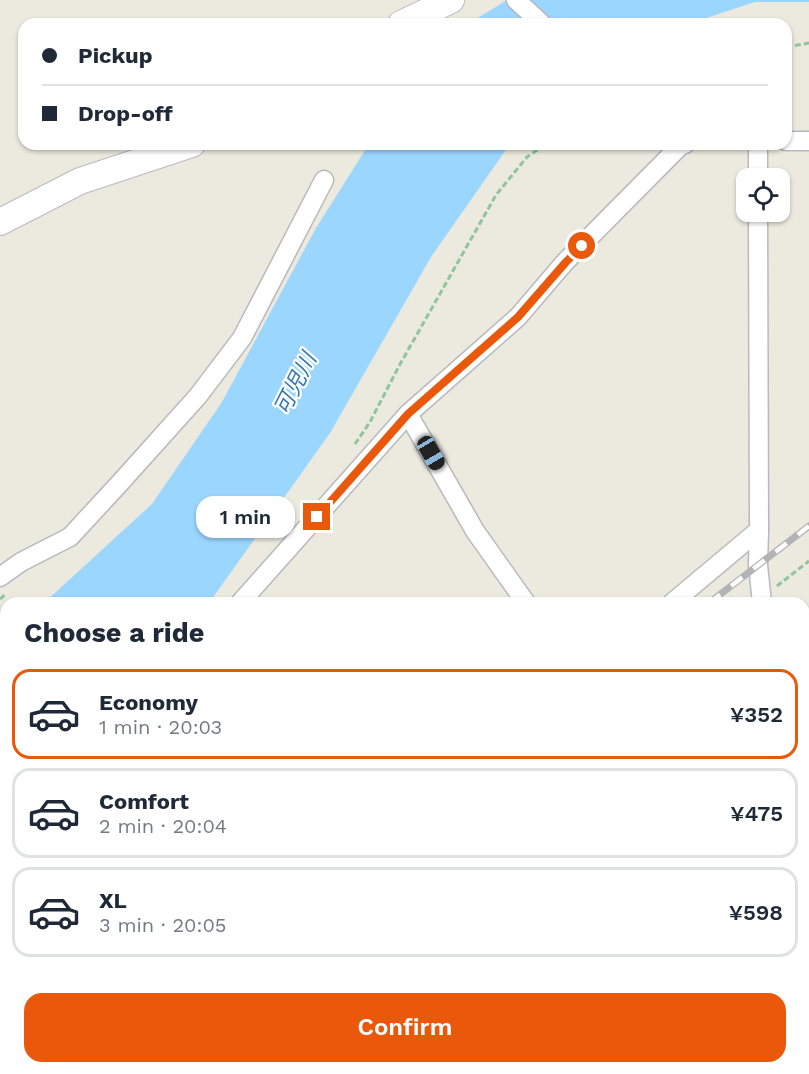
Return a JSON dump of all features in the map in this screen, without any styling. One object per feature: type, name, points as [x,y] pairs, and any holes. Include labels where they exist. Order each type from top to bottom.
[{"type":"street","points":[[414,18],[451,0]]},
{"type":"street","points":[[516,0],[536,18]]},
{"type":"street","points":[[792,141],[809,141]]},
{"type":"street","points":[[0,222],[80,181],[174,150]]},
{"type":"street","points":[[245,597],[408,414],[518,317],[566,262],[676,150]]},
{"type":"street","points":[[758,150],[758,168]]},
{"type":"street","points":[[0,577],[21,562],[70,537],[198,396],[242,338],[324,180]]},
{"type":"street","points":[[759,222],[758,565],[762,597]]},
{"type":"street","points":[[408,414],[475,531],[522,597]]},
{"type":"street","points":[[679,597],[759,530]]},
{"type":"path","points":[[792,46],[809,43]]},
{"type":"path","points":[[352,448],[370,422],[399,366],[496,195],[527,157],[537,150]]},
{"type":"path","points":[[767,597],[809,561]]},
{"type":"water","points":[[507,0],[809,0],[809,2],[755,2],[706,18],[478,18]]},
{"type":"water","name":"可児川","points":[[365,150],[506,150],[431,257],[330,433],[213,597],[51,597],[152,504],[222,402],[316,228]]},
{"type":"railway","points":[[717,597],[809,526]]},
{"type":"route","points":[[317,517],[408,414],[518,317],[582,246]]}]
